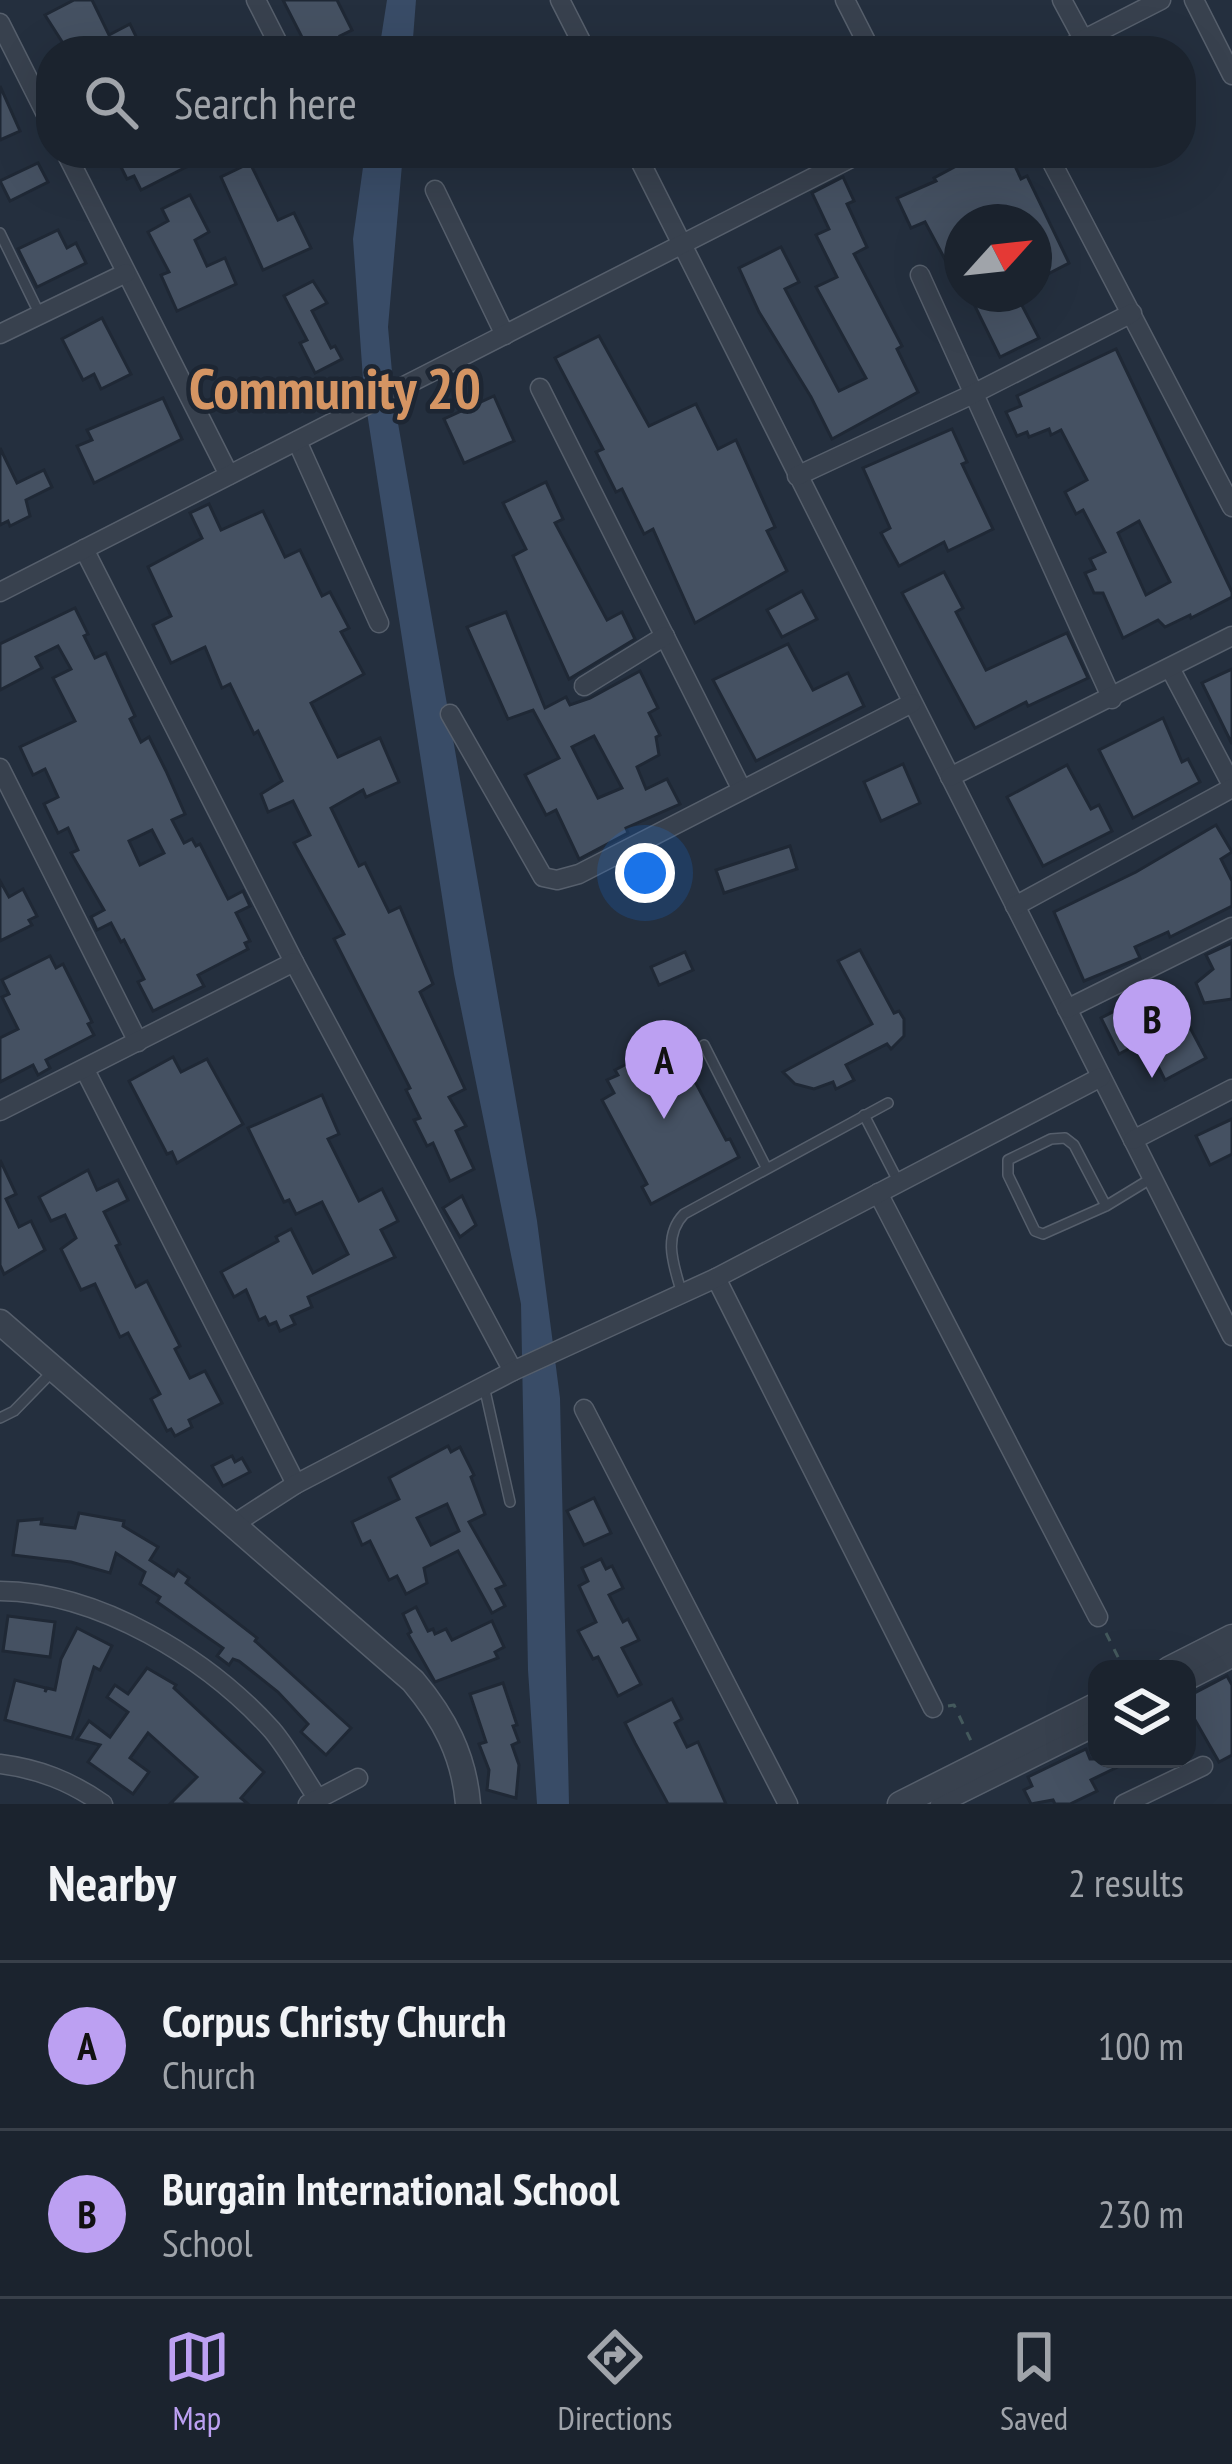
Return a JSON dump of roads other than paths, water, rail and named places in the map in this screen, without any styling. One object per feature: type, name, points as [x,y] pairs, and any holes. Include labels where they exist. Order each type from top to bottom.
[{"type":"street","points":[[256,0],[274,36]]},
{"type":"street","points":[[560,0],[578,36]]},
{"type":"street","points":[[845,0],[863,36]]},
{"type":"street","points":[[1061,0],[1081,36]]},
{"type":"street","points":[[1091,36],[1161,0]]},
{"type":"street","points":[[1194,0],[1232,76]]},
{"type":"street","points":[[0,23],[36,94]]},
{"type":"street","points":[[74,168],[229,476]]},
{"type":"street","points":[[644,168],[1232,1336]]},
{"type":"street","points":[[0,592],[832,168]]},
{"type":"street","points":[[1055,168],[1232,507]]},
{"type":"street","points":[[435,190],[506,335]]},
{"type":"street","points":[[0,334],[126,272]]},
{"type":"street","points":[[920,275],[1112,699]]},
{"type":"street","points":[[797,476],[1132,314]]},
{"type":"street","points":[[540,388],[741,788]]},
{"type":"street","points":[[297,441],[379,623]]},
{"type":"street","points":[[84,549],[293,962],[515,1370]]},
{"type":"street","points":[[584,686],[665,636]]},
{"type":"street","points":[[950,777],[1232,636]]},
{"type":"street","points":[[1015,906],[1232,786],[1225,755],[1170,668]]},
{"type":"street","points":[[450,714],[543,877],[557,880],[579,874],[912,703]]},
{"type":"street","points":[[0,768],[138,1042]]},
{"type":"street","points":[[1066,1009],[1232,927]]},
{"type":"street","points":[[0,1111],[293,962]]},
{"type":"street","points":[[85,1070],[296,1484]]},
{"type":"street","points":[[234,1524],[296,1484],[515,1370],[716,1278],[1101,1077]]},
{"type":"street","points":[[1133,1140],[1232,1089]]},
{"type":"street","points":[[878,1193],[1098,1617]]},
{"type":"street","points":[[716,1278],[933,1708]]},
{"type":"street","points":[[0,1322],[413,1681],[448,1729],[460,1756],[468,1804]]},
{"type":"street","points":[[584,1409],[788,1804]]},
{"type":"street","points":[[0,1592],[76,1602],[178,1651],[248,1706],[275,1734],[312,1802],[358,1778]]},
{"type":"street","points":[[1193,1660],[1231,1646]]},
{"type":"street","points":[[1196,1674],[1231,1646]]},
{"type":"street","points":[[901,1804],[1088,1710]]},
{"type":"street","points":[[940,1804],[1088,1730]]},
{"type":"street","points":[[0,1765],[34,1768],[103,1804]]},
{"type":"street","points":[[1124,1804],[1203,1766]]},
{"type":"lane","points":[[0,233],[40,315]]},
{"type":"lane","points":[[704,1045],[766,1167]]},
{"type":"lane","points":[[682,1294],[670,1252],[676,1223],[766,1167],[888,1103]]},
{"type":"lane","points":[[864,1115],[899,1183]]},
{"type":"lane","points":[[1106,1206],[1074,1145],[1065,1138],[1052,1139],[1008,1160],[1008,1175],[1040,1233],[1106,1206],[1152,1178]]},
{"type":"lane","points":[[0,1418],[14,1411],[55,1370]]},
{"type":"lane","points":[[484,1386],[509,1502]]},
{"type":"water","points":[[387,0],[416,0],[413,36],[381,36]]},
{"type":"water","points":[[363,168],[402,168],[388,327],[395,406],[537,1221],[560,1398],[569,1804],[537,1804],[528,1670],[521,1304],[454,974],[364,393],[353,239]]},
{"type":"place","name":"Burgain International School","points":[[1152,1078]]},
{"type":"place","name":"Corpus Christy Church","points":[[664,1119]]},
{"type":"district","name":"Community 20","points":[[335,389]]}]
